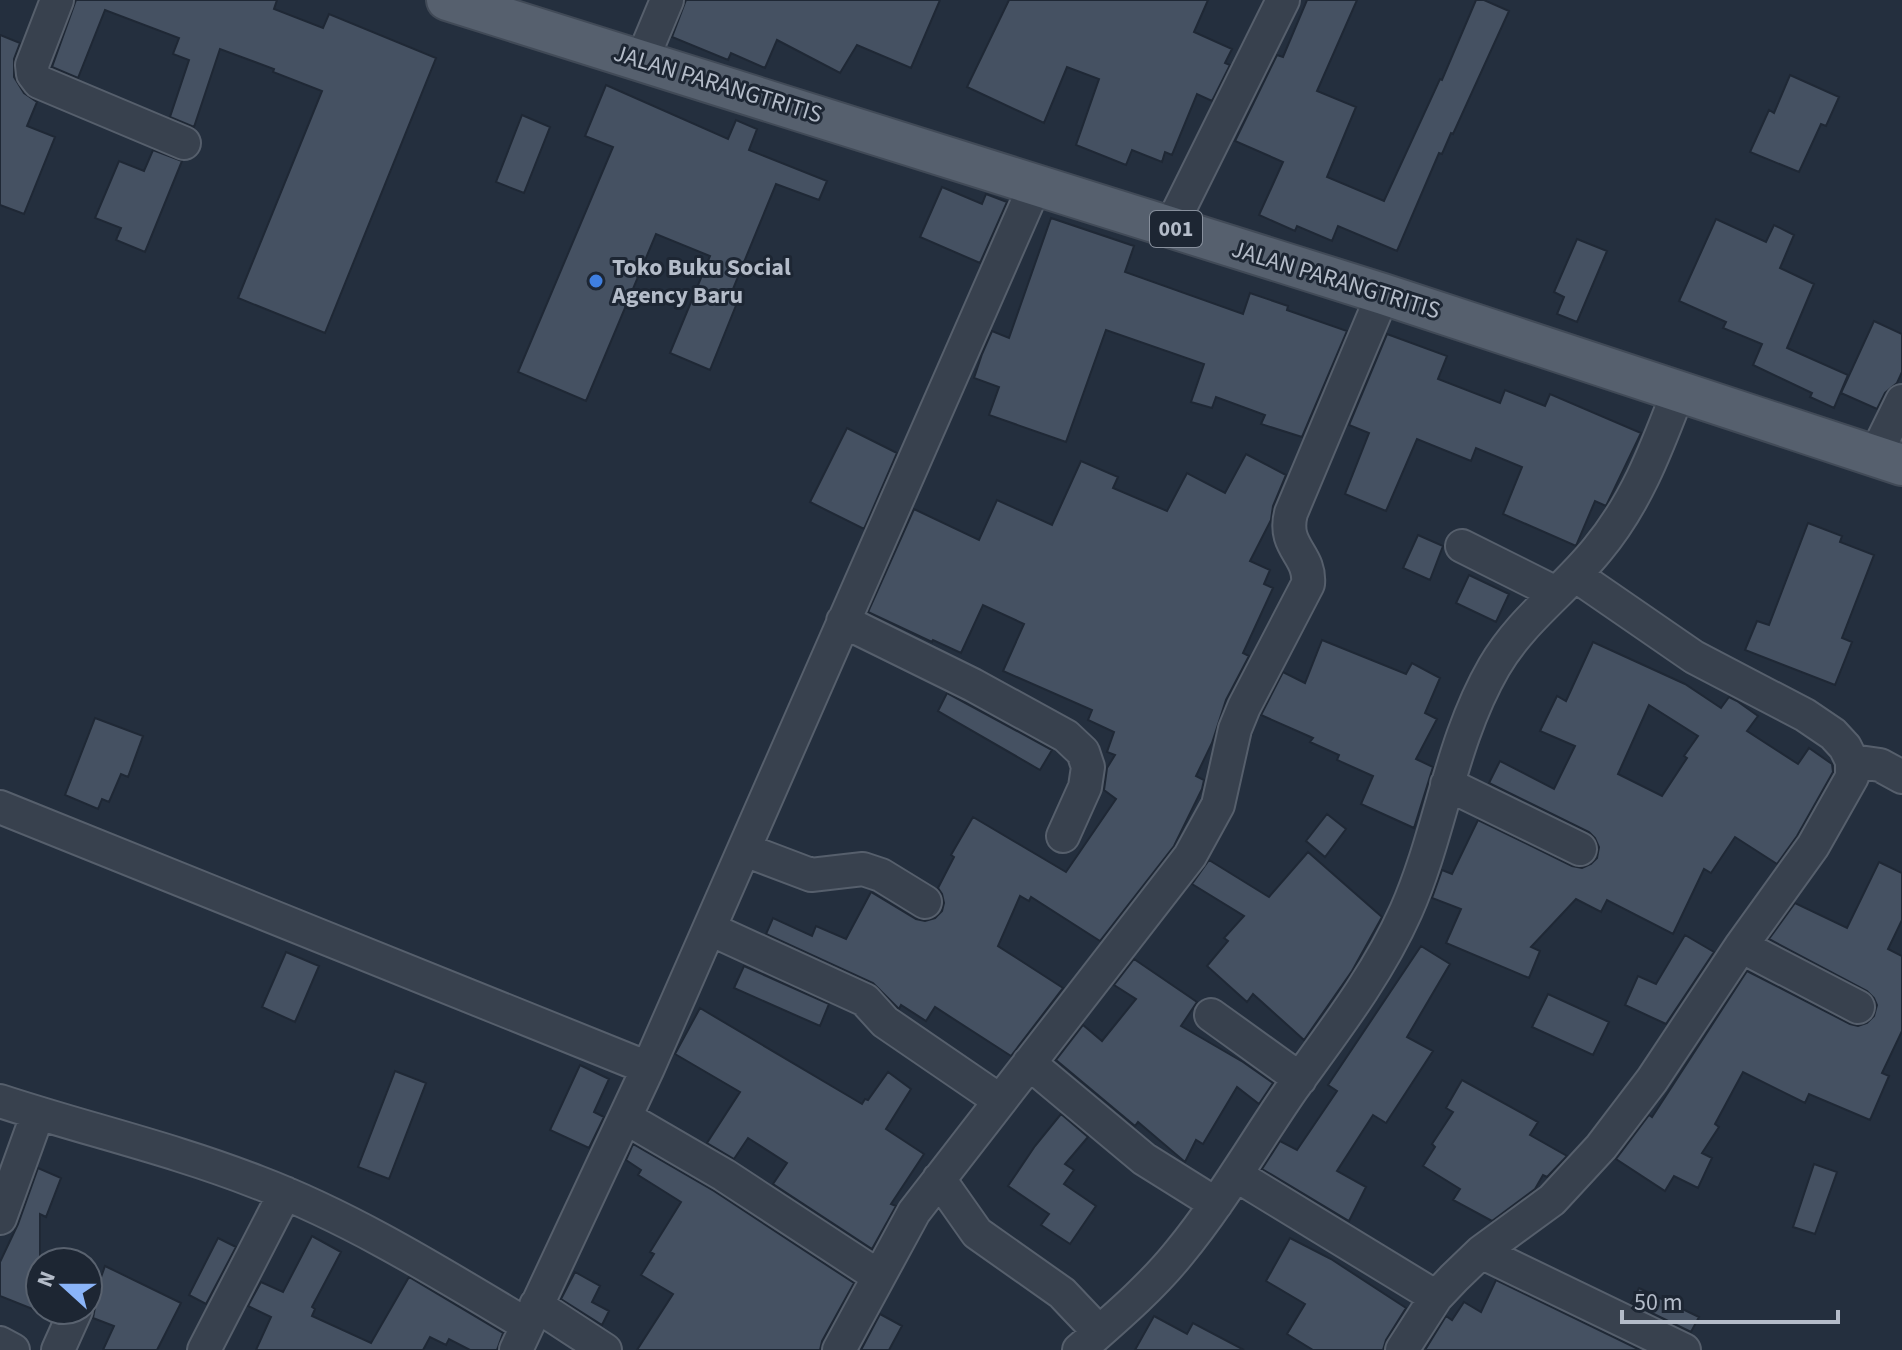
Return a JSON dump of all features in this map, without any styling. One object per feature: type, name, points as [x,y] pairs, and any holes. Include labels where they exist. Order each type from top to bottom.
[{"type":"main road","name":"JALAN PARANGTRITIS","points":[[447,0],[1036,183],[1888,460]]},
{"type":"street","points":[[57,0],[32,65],[33,74],[39,82],[184,143]]},
{"type":"street","points":[[642,60],[667,0]]},
{"type":"street","points":[[1170,228],[1283,0]]},
{"type":"street","points":[[526,1327],[626,1118],[1036,183]]},
{"type":"street","points":[[839,1350],[914,1212],[1190,856],[1218,805],[1235,729],[1308,584],[1308,569],[1289,537],[1287,527],[1291,513],[1383,294]]},
{"type":"street","points":[[939,1179],[977,1233],[1062,1293],[1089,1341],[1168,1265],[1216,1204],[1352,1007],[1390,944],[1419,879],[1447,784],[1477,701],[1493,668],[1523,625],[1565,584],[1627,511],[1645,476],[1679,390]]},
{"type":"street","points":[[1888,460],[1902,401]]},
{"type":"street","points":[[1402,1350],[1436,1297],[1481,1252],[1552,1200],[1601,1147],[1660,1068],[1741,946],[1813,846],[1852,777],[1852,761],[1845,747],[1833,734],[1805,715],[1565,584],[1462,546]]},
{"type":"street","points":[[843,621],[973,685],[1066,736],[1083,752],[1088,767],[1085,787],[1063,836]]},
{"type":"street","points":[[1852,761],[1880,765],[1902,777]]},
{"type":"street","points":[[1447,784],[1580,849]]},
{"type":"street","points":[[0,807],[648,1068]]},
{"type":"street","points":[[745,850],[811,875],[863,869],[881,875],[925,902]]},
{"type":"street","points":[[710,929],[865,1000],[885,1022],[999,1100]]},
{"type":"street","points":[[1741,946],[1858,1007]]},
{"type":"street","points":[[1211,1015],[1300,1079]]},
{"type":"street","points":[[1029,1063],[1144,1159],[1216,1204]]},
{"type":"street","points":[[0,1101],[185,1156],[285,1193],[427,1265],[526,1327],[605,1350]]},
{"type":"street","points":[[0,1218],[38,1113]]},
{"type":"street","points":[[626,1118],[712,1167],[878,1276]]},
{"type":"street","points":[[1236,1175],[1436,1297]]},
{"type":"street","points":[[204,1350],[285,1193]]},
{"type":"street","points":[[1481,1252],[1684,1350]]},
{"type":"street","points":[[58,1350],[69,1326]]},
{"type":"street","points":[[0,1343],[13,1350]]},
{"type":"building","points":[[76,0],[277,0],[274,9],[323,28],[329,14],[436,58],[325,333],[238,298],[322,91],[220,49],[194,127],[170,117],[189,60],[173,54],[179,38],[105,10],[78,78],[52,67]]},
{"type":"building","points":[[686,0],[940,0],[911,68],[857,45],[840,73],[777,40],[765,68],[731,53],[728,60],[672,37]]},
{"type":"building","points":[[1009,0],[1208,0],[1194,32],[1232,49],[1225,63],[1230,65],[1212,101],[1197,94],[1172,155],[1165,152],[1162,162],[1132,150],[1126,165],[1076,145],[1099,79],[1067,67],[1044,123],[967,87]]},
{"type":"building","points":[[1307,0],[1357,0],[1317,91],[1356,107],[1327,177],[1384,201],[1476,0],[1484,0],[1509,11],[1453,134],[1442,154],[1439,153],[1397,251],[1338,226],[1332,241],[1297,226],[1295,231],[1259,215],[1283,162],[1235,141],[1277,55],[1283,57]]},
{"type":"building","points":[[0,35],[20,43],[14,59],[14,77],[24,93],[37,102],[27,126],[55,137],[24,214],[0,205]]},
{"type":"building","points":[[1790,75],[1839,97],[1826,126],[1821,124],[1799,172],[1750,152],[1769,110],[1774,113]]},
{"type":"building","points":[[606,85],[728,139],[736,120],[757,129],[749,150],[827,181],[819,200],[776,184],[733,289],[741,293],[710,370],[670,353],[710,256],[656,234],[586,401],[518,372],[613,147],[585,136]]},
{"type":"building","points":[[522,115],[550,127],[524,193],[496,182]]},
{"type":"building","points":[[153,150],[182,161],[145,252],[116,240],[121,228],[95,218],[119,161],[144,171]]},
{"type":"building","points":[[942,187],[982,204],[986,194],[1007,202],[980,263],[920,237]]},
{"type":"building","points":[[1051,218],[1134,246],[1125,272],[1243,314],[1250,293],[1347,331],[1302,437],[1261,424],[1265,415],[1216,397],[1212,408],[1191,402],[1204,364],[1106,330],[1066,442],[989,415],[999,387],[974,378],[992,331],[1009,338]]},
{"type":"building","points":[[1716,219],[1766,242],[1774,225],[1794,235],[1780,268],[1814,284],[1787,348],[1848,375],[1834,408],[1810,397],[1812,393],[1753,365],[1762,344],[1723,328],[1726,322],[1679,301]]},
{"type":"building","points":[[1577,239],[1607,251],[1577,322],[1557,314],[1564,297],[1554,292]]},
{"type":"building","points":[[1874,321],[1902,334],[1902,372],[1877,409],[1841,393]]},
{"type":"building","points":[[1387,334],[1447,356],[1438,379],[1500,403],[1505,390],[1545,406],[1550,394],[1641,433],[1606,506],[1595,501],[1576,546],[1503,514],[1522,467],[1476,448],[1471,461],[1417,439],[1386,511],[1345,494],[1369,433],[1349,425]]},
{"type":"building","points":[[847,428],[897,453],[864,529],[810,502]]},
{"type":"building","points":[[1246,454],[1286,475],[1273,506],[1271,520],[1250,561],[1270,570],[1264,584],[1273,588],[1243,653],[1249,656],[1226,700],[1212,743],[1196,776],[1204,780],[1202,789],[1174,846],[1100,941],[1031,897],[1029,901],[1020,896],[998,946],[1063,988],[1011,1056],[935,1007],[926,1021],[901,1005],[899,1009],[873,983],[766,934],[773,918],[812,936],[816,926],[846,939],[871,892],[916,919],[925,921],[935,918],[942,911],[944,903],[938,888],[954,857],[951,855],[973,817],[1066,872],[1116,799],[1104,790],[1107,768],[1115,755],[1107,752],[1114,732],[1088,720],[1092,710],[1003,671],[1024,624],[983,605],[961,653],[868,612],[914,509],[979,540],[997,500],[1052,525],[1081,461],[1118,477],[1113,488],[1167,511],[1187,473],[1225,493]]},
{"type":"building","points":[[1808,523],[1842,536],[1840,542],[1874,555],[1842,638],[1852,642],[1835,685],[1745,650],[1757,621],[1769,625]]},
{"type":"building","points":[[1418,535],[1443,546],[1430,580],[1403,568]]},
{"type":"building","points":[[1469,575],[1509,594],[1496,622],[1456,603]]},
{"type":"building","points":[[1322,640],[1406,674],[1412,663],[1440,678],[1425,713],[1437,719],[1416,759],[1433,767],[1414,828],[1361,804],[1373,776],[1337,760],[1339,755],[1310,742],[1313,738],[1261,715],[1283,672],[1305,683]]},
{"type":"building","points":[[1593,642],[1685,684],[1721,708],[1729,697],[1737,701],[1758,716],[1747,731],[1798,764],[1809,748],[1832,764],[1833,772],[1797,836],[1777,864],[1735,837],[1711,873],[1704,869],[1673,934],[1607,900],[1601,912],[1576,899],[1531,947],[1540,951],[1529,978],[1446,943],[1461,909],[1432,898],[1442,870],[1452,874],[1478,820],[1572,866],[1582,868],[1597,858],[1599,847],[1589,832],[1489,783],[1500,761],[1554,789],[1575,746],[1540,731],[1557,696],[1566,701]],"holes":[[[1649,705],[1698,736],[1662,796],[1618,774]]]},
{"type":"building","points":[[947,693],[1052,750],[1040,770],[938,711]]},
{"type":"building","points":[[95,718],[143,736],[128,777],[121,774],[109,802],[102,799],[98,809],[65,795]]},
{"type":"building","points":[[1327,814],[1346,829],[1325,857],[1306,841]]},
{"type":"building","points":[[1308,852],[1382,917],[1352,971],[1304,1040],[1253,994],[1247,1002],[1207,966],[1228,941],[1224,938],[1244,916],[1192,884],[1209,860],[1269,897]]},
{"type":"building","points":[[1879,862],[1902,873],[1902,920],[1888,949],[1902,956],[1902,1031],[1882,1073],[1889,1076],[1870,1120],[1809,1094],[1805,1103],[1743,1072],[1715,1124],[1719,1127],[1702,1153],[1712,1158],[1698,1188],[1674,1176],[1665,1191],[1616,1159],[1649,1115],[1652,1117],[1747,971],[1850,1024],[1858,1026],[1867,1023],[1874,1016],[1877,1005],[1867,991],[1769,939],[1795,903],[1847,928]]},
{"type":"building","points":[[1685,935],[1714,952],[1666,1024],[1625,1005],[1638,976],[1656,984]]},
{"type":"building","points":[[1421,946],[1450,964],[1407,1037],[1433,1051],[1386,1123],[1373,1115],[1337,1171],[1366,1187],[1349,1221],[1262,1169],[1280,1141],[1297,1150],[1337,1091],[1328,1085]]},
{"type":"building","points":[[286,952],[319,966],[295,1022],[262,1007]]},
{"type":"building","points":[[1134,959],[1197,1002],[1181,1026],[1273,1083],[1259,1104],[1237,1087],[1203,1144],[1196,1140],[1185,1162],[1138,1122],[1135,1126],[1056,1060],[1083,1025],[1102,1041],[1136,999],[1114,985]]},
{"type":"building","points":[[744,966],[829,1004],[820,1026],[734,988]]},
{"type":"building","points":[[1548,994],[1609,1022],[1593,1055],[1532,1027]]},
{"type":"building","points":[[700,1008],[862,1104],[888,1072],[911,1089],[886,1129],[924,1154],[891,1204],[896,1206],[872,1249],[773,1184],[787,1163],[748,1138],[734,1159],[707,1143],[740,1092],[675,1054]]},
{"type":"building","points":[[580,1065],[609,1079],[594,1112],[604,1117],[589,1148],[550,1130]]},
{"type":"building","points":[[395,1071],[426,1083],[389,1179],[358,1167]]},
{"type":"building","points":[[1462,1080],[1538,1122],[1530,1135],[1567,1156],[1547,1177],[1543,1175],[1535,1189],[1492,1221],[1453,1200],[1460,1189],[1423,1166],[1435,1147],[1432,1144],[1453,1112],[1446,1108]]},
{"type":"building","points":[[1061,1114],[1088,1137],[1065,1164],[1074,1170],[1064,1184],[1096,1206],[1070,1244],[1041,1225],[1049,1214],[1008,1186]]},
{"type":"building","points":[[633,1144],[714,1191],[854,1283],[820,1350],[637,1350],[673,1294],[641,1275],[654,1254],[650,1252],[681,1202],[638,1175],[641,1170],[626,1160]]},
{"type":"building","points":[[1814,1164],[1837,1172],[1815,1234],[1793,1227]]},
{"type":"building","points":[[38,1168],[61,1178],[46,1217],[40,1214],[40,1246],[24,1246],[24,1306],[0,1296],[0,1262],[18,1224]]},
{"type":"building","points":[[312,1236],[341,1252],[312,1307],[315,1309],[312,1316],[371,1343],[409,1277],[503,1333],[497,1350],[470,1350],[449,1339],[446,1345],[430,1337],[423,1350],[256,1350],[271,1317],[248,1306],[261,1282],[283,1292]]},
{"type":"building","points":[[218,1238],[236,1247],[206,1304],[189,1295]]},
{"type":"building","points":[[1290,1238],[1331,1259],[1406,1308],[1383,1350],[1313,1350],[1287,1334],[1305,1304],[1266,1281]]},
{"type":"building","points":[[105,1266],[181,1303],[157,1350],[103,1350],[114,1326],[104,1322]]},
{"type":"building","points":[[575,1272],[600,1286],[592,1302],[609,1311],[602,1325],[561,1299]]},
{"type":"building","points":[[1496,1280],[1640,1350],[1425,1350],[1446,1316],[1452,1320],[1464,1302],[1481,1312]]},
{"type":"building","points":[[1639,1288],[1699,1317],[1691,1332],[1631,1303]]},
{"type":"building","points":[[880,1314],[902,1326],[889,1350],[861,1350]]},
{"type":"building","points":[[1154,1316],[1187,1334],[1193,1323],[1244,1350],[1135,1350]]},
{"type":"place","name":"Toko Buku Social Agency Baru","points":[[596,281]]}]
